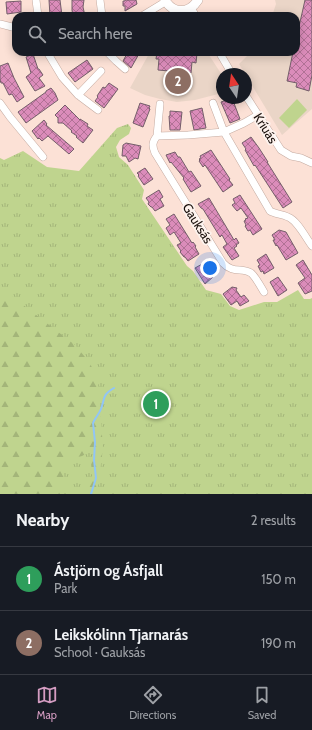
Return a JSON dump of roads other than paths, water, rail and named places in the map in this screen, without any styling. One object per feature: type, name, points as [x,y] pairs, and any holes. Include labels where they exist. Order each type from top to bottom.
[{"type":"street","points":[[36,0],[38,12]]},
{"type":"street","points":[[100,0],[102,12]]},
{"type":"street","points":[[148,12],[165,1],[174,9],[194,12],[198,0]]},
{"type":"street","points":[[0,24],[12,27]]},
{"type":"street","points":[[49,56],[62,77],[78,95],[98,110]]},
{"type":"street","points":[[111,56],[125,69]]},
{"type":"street","points":[[221,56],[228,68]]},
{"type":"street","points":[[78,95],[101,71]]},
{"type":"street","points":[[0,103],[43,157]]},
{"type":"street","points":[[213,103],[224,132],[270,211],[294,220],[312,246]]},
{"type":"street","name":"Gauksás","points":[[160,104],[157,136],[152,144],[153,149],[223,263],[231,269],[245,271],[252,274],[264,292]]},
{"type":"street","name":"Kríuás","points":[[251,104],[281,150],[291,156],[301,158],[312,163]]},
{"type":"street","points":[[157,136],[224,132],[258,116]]},
{"type":"waterway","points":[[91,494],[96,478],[93,423],[101,409],[106,395],[114,388]]},
{"type":"place","name":"Leikskólinn Tjarnarás","points":[[178,81]]},
{"type":"place","name":"Ástjörn og Ásfjall","points":[[156,404]]}]
